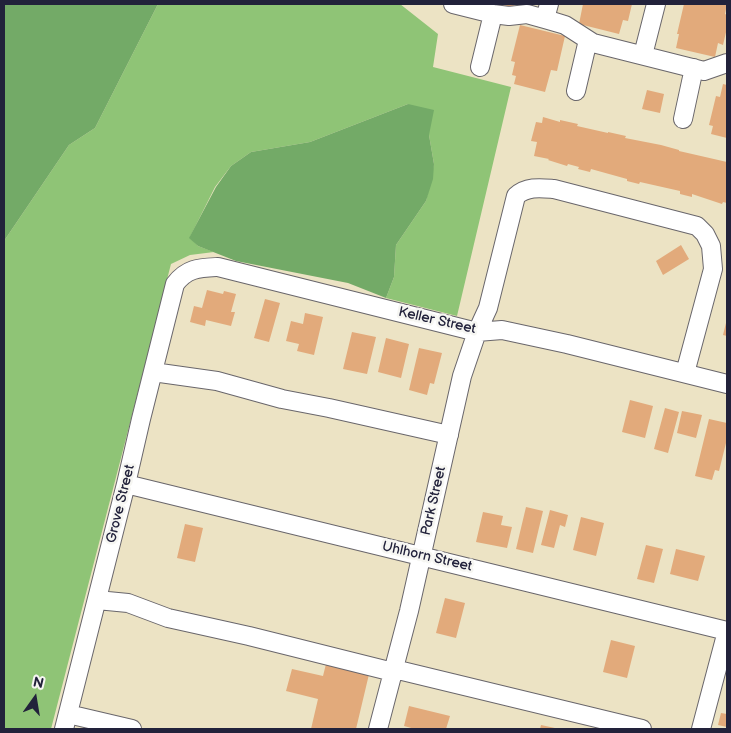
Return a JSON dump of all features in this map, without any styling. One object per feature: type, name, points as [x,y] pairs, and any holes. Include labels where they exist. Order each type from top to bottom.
[{"type":"street","points":[[453,4],[509,16],[547,11],[593,43],[704,71],[727,63]]},
{"type":"street","points":[[643,56],[656,4]]},
{"type":"street","points":[[480,67],[493,14]]},
{"type":"street","points":[[576,91],[588,40]]},
{"type":"street","points":[[683,119],[694,68]]},
{"type":"street","name":"Park Street","points":[[378,729],[409,611],[462,376],[477,332],[488,308],[516,196],[519,193],[531,188],[554,189],[697,226],[705,234],[711,246],[713,269],[685,373]]},
{"type":"street","name":"Keller Street","points":[[179,279],[193,270],[218,267],[477,332],[502,330],[567,344],[727,384]]},
{"type":"street","name":"Grove Street","points":[[66,721],[175,284],[179,279]]},
{"type":"street","points":[[153,372],[217,381],[282,399],[449,435]]},
{"type":"street","name":"Uhlhorn Street","points":[[126,484],[727,631]]},
{"type":"street","points":[[97,600],[128,603],[168,618],[642,729]]},
{"type":"street","points":[[701,729],[727,631]]},
{"type":"street","points":[[66,721],[132,729]]},
{"type":"green space","points":[[4,4],[158,4],[95,128],[69,145],[4,241]]},
{"type":"green space","points":[[158,4],[400,4],[438,34],[433,67],[511,87],[457,316],[386,298],[394,277],[396,245],[426,201],[434,164],[429,135],[408,104],[310,142],[251,152],[231,166],[215,187],[190,237],[198,246],[214,252],[190,255],[171,264],[51,729],[4,729],[4,241],[69,145],[95,128]]},
{"type":"green space","points":[[408,104],[434,110],[429,135],[434,164],[433,179],[426,201],[396,245],[394,277],[386,298],[348,283],[236,261],[198,246],[189,238],[216,187],[231,166],[251,152],[310,142]]},
{"type":"building","points":[[501,4],[514,4],[513,8]]},
{"type":"building","points":[[583,4],[632,4],[628,21],[623,20],[619,34],[579,24]]},
{"type":"building","points":[[684,4],[727,4],[725,14],[727,15],[727,28],[723,45],[718,43],[715,57],[676,48],[679,34],[677,34]]},
{"type":"building","points":[[520,25],[565,36],[557,71],[551,70],[545,92],[514,84],[516,76],[512,75],[515,62],[511,61]]},
{"type":"building","points":[[723,84],[727,85],[727,138],[711,134],[713,126],[709,125],[716,96],[720,97]]},
{"type":"building","points":[[647,90],[664,94],[660,113],[642,109]]},
{"type":"building","points":[[543,117],[560,122],[560,120],[578,124],[577,126],[626,136],[625,138],[727,162],[727,203],[723,202],[722,204],[692,194],[692,197],[680,194],[680,191],[640,182],[639,184],[591,169],[590,172],[578,169],[579,167],[568,164],[567,166],[534,156],[537,142],[531,141],[536,122],[542,123]]},
{"type":"building","points":[[681,245],[689,259],[663,275],[656,261]]},
{"type":"building","points":[[207,290],[223,294],[224,291],[236,294],[231,312],[235,312],[231,326],[206,320],[205,326],[190,322],[194,306],[202,308]]},
{"type":"building","points":[[265,299],[280,303],[269,342],[254,338]]},
{"type":"building","points":[[305,313],[323,317],[314,355],[297,351],[299,344],[286,341],[291,321],[303,324]]},
{"type":"building","points":[[727,319],[727,336],[723,335]]},
{"type":"building","points":[[352,332],[376,337],[367,374],[343,369]]},
{"type":"building","points":[[386,338],[409,344],[401,378],[378,372]]},
{"type":"building","points":[[419,348],[442,353],[434,384],[430,383],[427,395],[409,390]]},
{"type":"building","points":[[630,400],[653,406],[645,438],[622,432]]},
{"type":"building","points":[[665,408],[679,412],[668,453],[654,449]]},
{"type":"building","points":[[682,411],[702,415],[696,438],[677,433]]},
{"type":"building","points":[[709,419],[727,423],[727,439],[719,471],[715,470],[712,480],[695,476]]},
{"type":"building","points":[[526,507],[543,511],[533,553],[516,549]]},
{"type":"building","points":[[550,510],[568,515],[565,527],[560,525],[554,548],[541,545]]},
{"type":"building","points":[[483,512],[503,516],[501,525],[512,527],[507,548],[476,542]]},
{"type":"building","points":[[581,517],[604,523],[596,556],[573,550]]},
{"type":"building","points":[[185,524],[203,528],[195,562],[177,558]]},
{"type":"building","points":[[646,545],[663,549],[654,583],[637,579]]},
{"type":"building","points":[[676,549],[705,556],[698,581],[670,574]]},
{"type":"building","points":[[445,598],[465,603],[456,638],[436,633]]},
{"type":"building","points":[[611,640],[635,646],[627,678],[603,672]]},
{"type":"building","points":[[327,660],[370,670],[356,729],[311,729],[318,699],[286,691],[292,669],[323,676]]},
{"type":"building","points":[[409,706],[450,716],[446,729],[415,729],[404,726]]},
{"type":"building","points":[[721,713],[727,714],[727,727],[718,725]]},
{"type":"building","points":[[541,725],[555,728],[555,729],[540,729]]}]
